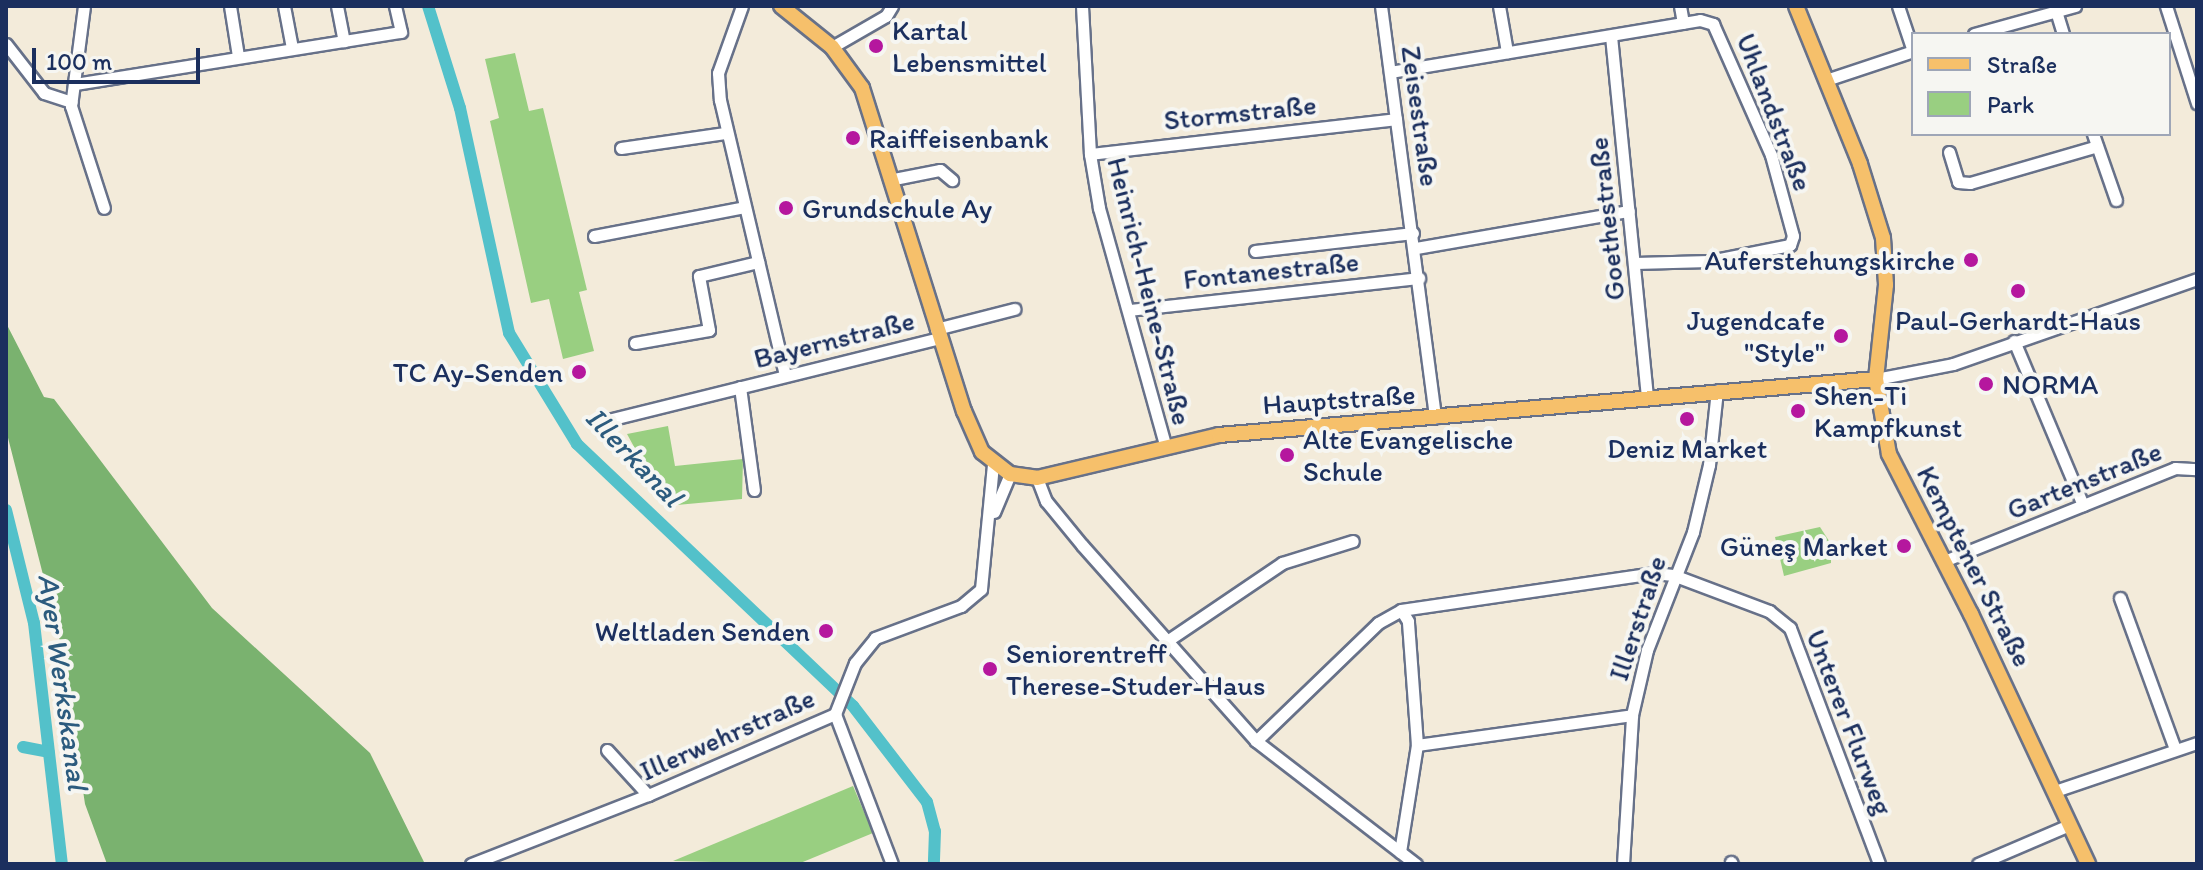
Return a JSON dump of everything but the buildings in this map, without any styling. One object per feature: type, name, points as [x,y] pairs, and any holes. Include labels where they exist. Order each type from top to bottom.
[{"type":"main road","name":"Hauptstraße","points":[[781,6],[832,47],[867,100],[894,179],[937,333],[968,422],[993,464],[1010,474],[1037,478],[1165,444],[1292,427],[1876,379]]},
{"type":"main road","name":"Kemptener Straße","points":[[1796,6],[1883,238],[1886,285],[1876,379],[1889,454],[1944,561],[2088,864]]},
{"type":"street","points":[[84,6],[72,102],[104,208]]},
{"type":"street","points":[[230,6],[238,56]]},
{"type":"street","points":[[284,6],[292,48]]},
{"type":"street","points":[[337,6],[344,41]]},
{"type":"street","points":[[75,84],[401,32],[395,6]]},
{"type":"street","points":[[742,6],[718,73],[725,133],[785,375]]},
{"type":"street","points":[[832,47],[886,16],[892,6]]},
{"type":"street","name":"Heinrich-Heine-Straße","points":[[1082,6],[1090,154],[1099,208],[1165,444]]},
{"type":"street","name":"Zeisestraße","points":[[1381,6],[1416,248],[1435,417]]},
{"type":"street","points":[[1499,6],[1507,52]]},
{"type":"street","points":[[1680,6],[1683,23]]},
{"type":"street","points":[[1898,6],[1911,45]]},
{"type":"street","points":[[1981,32],[2075,6]]},
{"type":"street","points":[[2166,6],[2197,103]]},
{"type":"street","points":[[2056,11],[2062,32]]},
{"type":"street","name":"Uhlandstraße","points":[[1390,72],[1700,20],[1718,30],[1767,145],[1793,236],[1790,245],[1709,261],[1635,263]]},
{"type":"street","name":"Goethestraße","points":[[1611,36],[1647,398]]},
{"type":"street","points":[[6,44],[44,93],[72,102]]},
{"type":"street","points":[[1826,80],[1911,52]]},
{"type":"street","name":"Stormstraße","points":[[1090,154],[1396,119]]},
{"type":"street","points":[[621,148],[725,133]]},
{"type":"street","points":[[1949,152],[1958,182],[1970,183],[2095,140],[2116,200]]},
{"type":"street","points":[[894,179],[940,170],[952,180]]},
{"type":"street","points":[[594,236],[744,207]]},
{"type":"street","points":[[1416,248],[1629,211]]},
{"type":"street","points":[[1255,251],[1413,233]]},
{"type":"street","points":[[635,343],[709,330],[699,276],[758,262]]},
{"type":"street","name":"Fontanestraße","points":[[1129,310],[1419,278]]},
{"type":"street","name":"Hauptstraße","points":[[1876,379],[1917,375],[2197,279]]},
{"type":"street","name":"Bayernstraße","points":[[600,422],[785,375],[1014,309]]},
{"type":"street","points":[[2014,341],[2083,505]]},
{"type":"street","name":"Bayernstraße","points":[[740,387],[754,490]]},
{"type":"street","name":"Illerstraße","points":[[1623,864],[1632,715],[1647,650],[1673,575],[1693,532],[1709,465],[1717,390]]},
{"type":"street","name":"Illerwehrstraße","points":[[471,864],[648,795],[836,711],[846,684],[875,638],[977,595],[984,579],[993,464]]},
{"type":"street","name":"Gartenstraße","points":[[1944,561],[2175,468],[2197,469]]},
{"type":"street","name":"Illerwehrstraße","points":[[991,520],[1010,474]]},
{"type":"street","points":[[1037,478],[1046,501],[1164,643],[1256,741],[1416,864]]},
{"type":"street","points":[[1164,643],[1282,563],[1353,541]]},
{"type":"street","points":[[1256,741],[1378,623],[1401,610],[1654,573],[1673,575]]},
{"type":"street","name":"Unterer Flurweg","points":[[1673,575],[1769,611],[1790,628],[1879,864]]},
{"type":"street","points":[[2120,598],[2175,749]]},
{"type":"street","points":[[1400,852],[1417,745],[1408,621],[1401,610]]},
{"type":"street","points":[[836,711],[892,864]]},
{"type":"street","points":[[1417,745],[1632,715]]},
{"type":"street","points":[[2055,791],[2197,743]]},
{"type":"street","points":[[607,750],[648,795]]},
{"type":"street","points":[[1981,863],[2069,825]]},
{"type":"green space","points":[[515,53],[529,111],[543,108],[587,290],[579,292],[594,351],[563,359],[549,299],[531,303],[490,121],[499,118],[485,59]]},
{"type":"green space","points":[[6,323],[44,397],[54,399],[212,608],[370,753],[425,864],[107,864],[85,804],[62,649],[6,430]]},
{"type":"green space","points":[[668,426],[675,466],[743,459],[742,499],[666,506],[642,478],[644,465],[627,434]]},
{"type":"green space","points":[[1820,527],[1831,544],[1831,563],[1784,576],[1775,537]]},
{"type":"green space","points":[[853,786],[873,833],[798,864],[673,861]]},
{"type":"waterway","name":"Illerkanal","points":[[428,6],[460,108],[509,333],[577,444],[853,706],[927,802],[935,831],[934,864]]},
{"type":"waterway","name":"Ayer Werkskanal","points":[[6,510],[34,623],[62,864]]},
{"type":"waterway","points":[[23,747],[49,752]]},
{"type":"place","name":"Kartal Lebensmittel","points":[[876,46]]},
{"type":"place","name":"Raiffeisenbank","points":[[853,138]]},
{"type":"place","name":"Grundschule Ay","points":[[786,208]]},
{"type":"place","name":"Auferstehungskirche","points":[[1971,260]]},
{"type":"place","name":"Paul-Gerhardt-Haus","points":[[2018,291]]},
{"type":"place","name":"Jugendcafe \"Style\"","points":[[1841,336]]},
{"type":"place","name":"TC Ay-Senden","points":[[579,372]]},
{"type":"place","name":"NORMA","points":[[1986,384]]},
{"type":"place","name":"Shen-Ti Kampfkunst","points":[[1798,411]]},
{"type":"place","name":"Deniz Market","points":[[1687,419]]},
{"type":"place","name":"Alte Evangelische Schule","points":[[1287,455]]},
{"type":"place","name":"Güneş Market","points":[[1904,546]]},
{"type":"place","name":"Weltladen Senden","points":[[826,631]]},
{"type":"place","name":"Seniorentreff Therese-Studer-Haus","points":[[990,669]]}]
